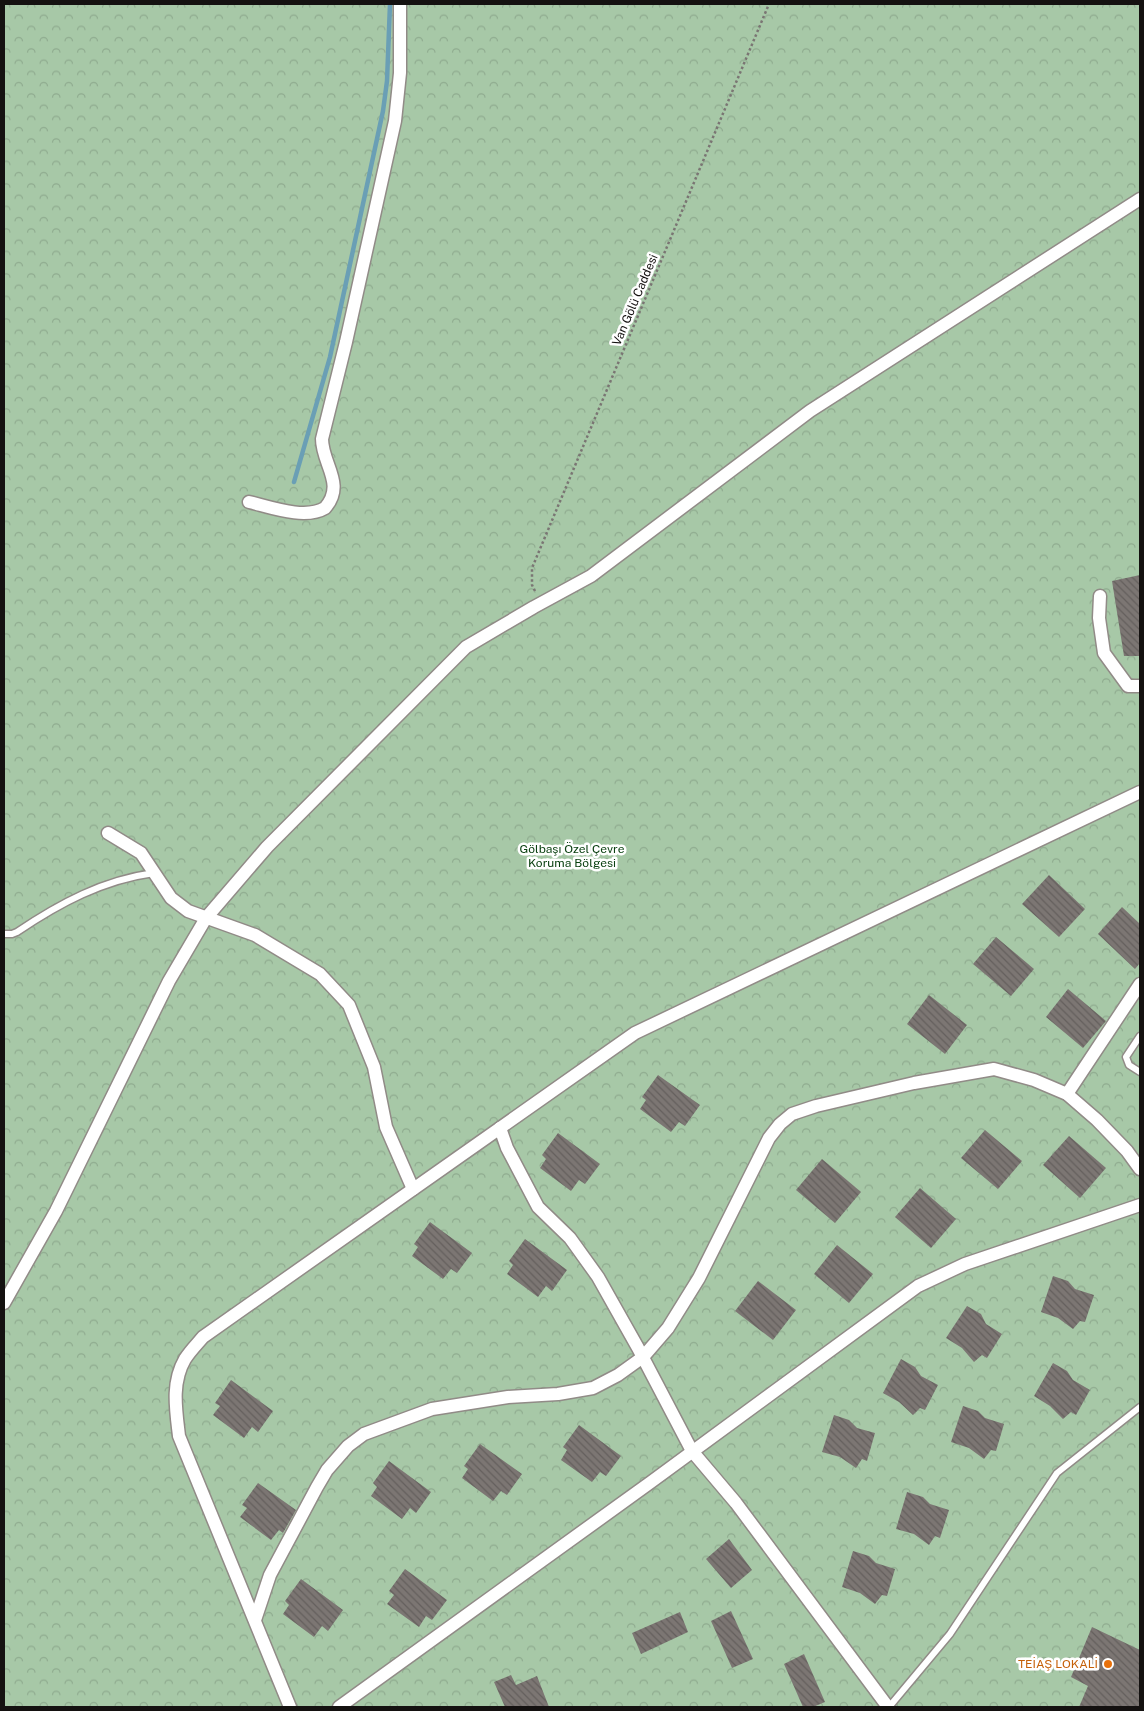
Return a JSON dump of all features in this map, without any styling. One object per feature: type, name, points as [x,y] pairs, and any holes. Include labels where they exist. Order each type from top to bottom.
[{"type":"street","points":[[248,502],[308,514],[325,508],[331,500],[333,476],[322,448],[322,439],[346,342],[395,121],[400,74],[400,4]]},
{"type":"street","points":[[4,1303],[56,1211],[169,981],[206,918],[267,847],[466,647],[591,576],[810,411],[1140,199]]},
{"type":"street","points":[[1100,596],[1099,618],[1104,653],[1128,686],[1140,686]]},
{"type":"street","points":[[290,1707],[179,1436],[175,1406],[176,1383],[185,1360],[203,1337],[635,1033],[1140,792]]},
{"type":"street","points":[[108,833],[141,853],[171,898],[188,911],[255,935],[320,974],[349,1005],[374,1067],[386,1127],[414,1189]]},
{"type":"street","points":[[1067,1094],[1140,984]]},
{"type":"street","points":[[255,1620],[270,1575],[317,1487],[344,1451],[364,1434],[432,1409],[508,1397],[558,1394],[593,1388],[618,1375],[643,1357],[668,1328],[699,1278],[769,1138],[780,1124],[792,1114],[816,1106],[914,1083],[994,1069],[1034,1080],[1067,1094],[1103,1126],[1127,1151],[1140,1169]]},
{"type":"street","points":[[500,1128],[507,1148],[538,1207],[570,1238],[598,1277],[643,1357],[692,1451],[736,1503],[888,1707]]},
{"type":"street","points":[[339,1707],[918,1286],[966,1264],[1140,1204]]},
{"type":"lane","points":[[4,934],[17,932],[60,906],[94,889],[130,876],[154,873]]},
{"type":"lane","points":[[1140,1036],[1126,1057],[1129,1065],[1140,1072]]},
{"type":"lane","points":[[888,1707],[950,1634],[1057,1473],[1140,1407]]},
{"type":"path","name":"Van Gölü Caddesi","points":[[541,603],[532,585],[532,568],[769,4]]},
{"type":"green space","name":"Gölbaşı Özel Çevre Koruma Bölgesi","points":[[4,4],[1140,4],[1140,1707],[4,1707]]},
{"type":"building","points":[[1140,575],[1140,656],[1124,656],[1112,581]]},
{"type":"building","points":[[1049,875],[1085,909],[1059,937],[1022,904]]},
{"type":"building","points":[[1122,907],[1140,924],[1140,963],[1135,969],[1098,934]]},
{"type":"building","points":[[996,937],[1034,969],[1011,996],[973,964]]},
{"type":"building","points":[[1068,989],[1106,1021],[1083,1048],[1046,1017]]},
{"type":"building","points":[[929,995],[967,1025],[945,1054],[907,1024]]},
{"type":"building","points":[[658,1075],[700,1105],[685,1126],[679,1122],[671,1132],[640,1109],[646,1100],[642,1097]]},
{"type":"building","points":[[985,1130],[1022,1161],[998,1189],[961,1158]]},
{"type":"building","points":[[558,1133],[600,1164],[585,1184],[579,1180],[571,1191],[540,1168],[546,1159],[542,1155]]},
{"type":"building","points":[[1069,1136],[1106,1168],[1080,1198],[1043,1165]]},
{"type":"building","points":[[822,1159],[861,1192],[835,1223],[796,1190]]},
{"type":"building","points":[[920,1188],[956,1219],[931,1248],[895,1217]]},
{"type":"building","points":[[430,1222],[472,1253],[457,1273],[451,1269],[443,1279],[412,1256],[418,1247],[414,1244]]},
{"type":"building","points":[[525,1239],[567,1270],[552,1291],[546,1286],[538,1297],[507,1274],[513,1265],[509,1261]]},
{"type":"building","points":[[837,1245],[873,1274],[849,1303],[814,1274]]},
{"type":"building","points":[[1053,1276],[1068,1281],[1075,1289],[1094,1295],[1085,1322],[1080,1321],[1073,1329],[1058,1318],[1041,1312]]},
{"type":"building","points":[[758,1281],[796,1310],[773,1340],[735,1311]]},
{"type":"building","points":[[967,1306],[981,1314],[986,1324],[1002,1334],[987,1358],[982,1355],[974,1362],[962,1348],[946,1338]]},
{"type":"building","points":[[901,1359],[915,1367],[921,1376],[938,1385],[925,1410],[920,1408],[913,1415],[899,1402],[883,1393]]},
{"type":"building","points":[[1053,1363],[1067,1371],[1073,1380],[1090,1390],[1076,1415],[1071,1412],[1063,1419],[1050,1406],[1034,1396]]},
{"type":"building","points":[[231,1380],[273,1411],[258,1432],[252,1427],[244,1438],[213,1415],[220,1406],[215,1403]]},
{"type":"building","points":[[963,1406],[978,1411],[985,1418],[1004,1424],[996,1451],[991,1450],[984,1459],[969,1448],[951,1442]]},
{"type":"building","points":[[834,1415],[849,1420],[857,1428],[875,1433],[867,1461],[862,1459],[856,1468],[840,1457],[822,1452]]},
{"type":"building","points":[[579,1425],[621,1456],[606,1476],[600,1472],[592,1482],[561,1460],[567,1450],[563,1447]]},
{"type":"building","points":[[480,1444],[522,1474],[507,1495],[501,1491],[493,1501],[462,1478],[468,1469],[464,1466]]},
{"type":"building","points":[[389,1461],[431,1492],[416,1513],[410,1508],[402,1519],[371,1496],[377,1487],[373,1483]]},
{"type":"building","points":[[258,1483],[296,1510],[283,1533],[279,1530],[271,1540],[240,1517],[247,1508],[242,1505]]},
{"type":"building","points":[[907,1492],[923,1497],[930,1504],[949,1510],[940,1538],[935,1536],[929,1545],[914,1534],[896,1529]]},
{"type":"building","points":[[729,1539],[752,1570],[731,1588],[706,1559]]},
{"type":"building","points":[[853,1551],[869,1556],[876,1563],[895,1569],[887,1596],[882,1595],[875,1604],[860,1593],[842,1587]]},
{"type":"building","points":[[405,1569],[447,1600],[432,1620],[426,1616],[419,1627],[387,1604],[394,1595],[389,1591]]},
{"type":"building","points":[[301,1579],[343,1610],[328,1631],[322,1626],[314,1637],[283,1614],[289,1605],[285,1601]]},
{"type":"building","points":[[731,1611],[753,1659],[732,1668],[711,1621]]},
{"type":"building","points":[[680,1612],[688,1632],[641,1654],[632,1633]]},
{"type":"building","name":"TEİAŞ LOKALİ","points":[[1092,1627],[1140,1650],[1140,1707],[1079,1707],[1088,1686],[1071,1677]]},
{"type":"building","points":[[804,1654],[825,1702],[813,1707],[803,1707],[784,1664]]},
{"type":"building","points":[[511,1675],[516,1685],[537,1676],[549,1707],[505,1707],[494,1682]]},
{"type":"waterway","points":[[294,482],[330,357],[383,111],[387,81],[390,4]]},
{"type":"place","name":"TEİAŞ LOKALİ","points":[[1108,1664]]}]
